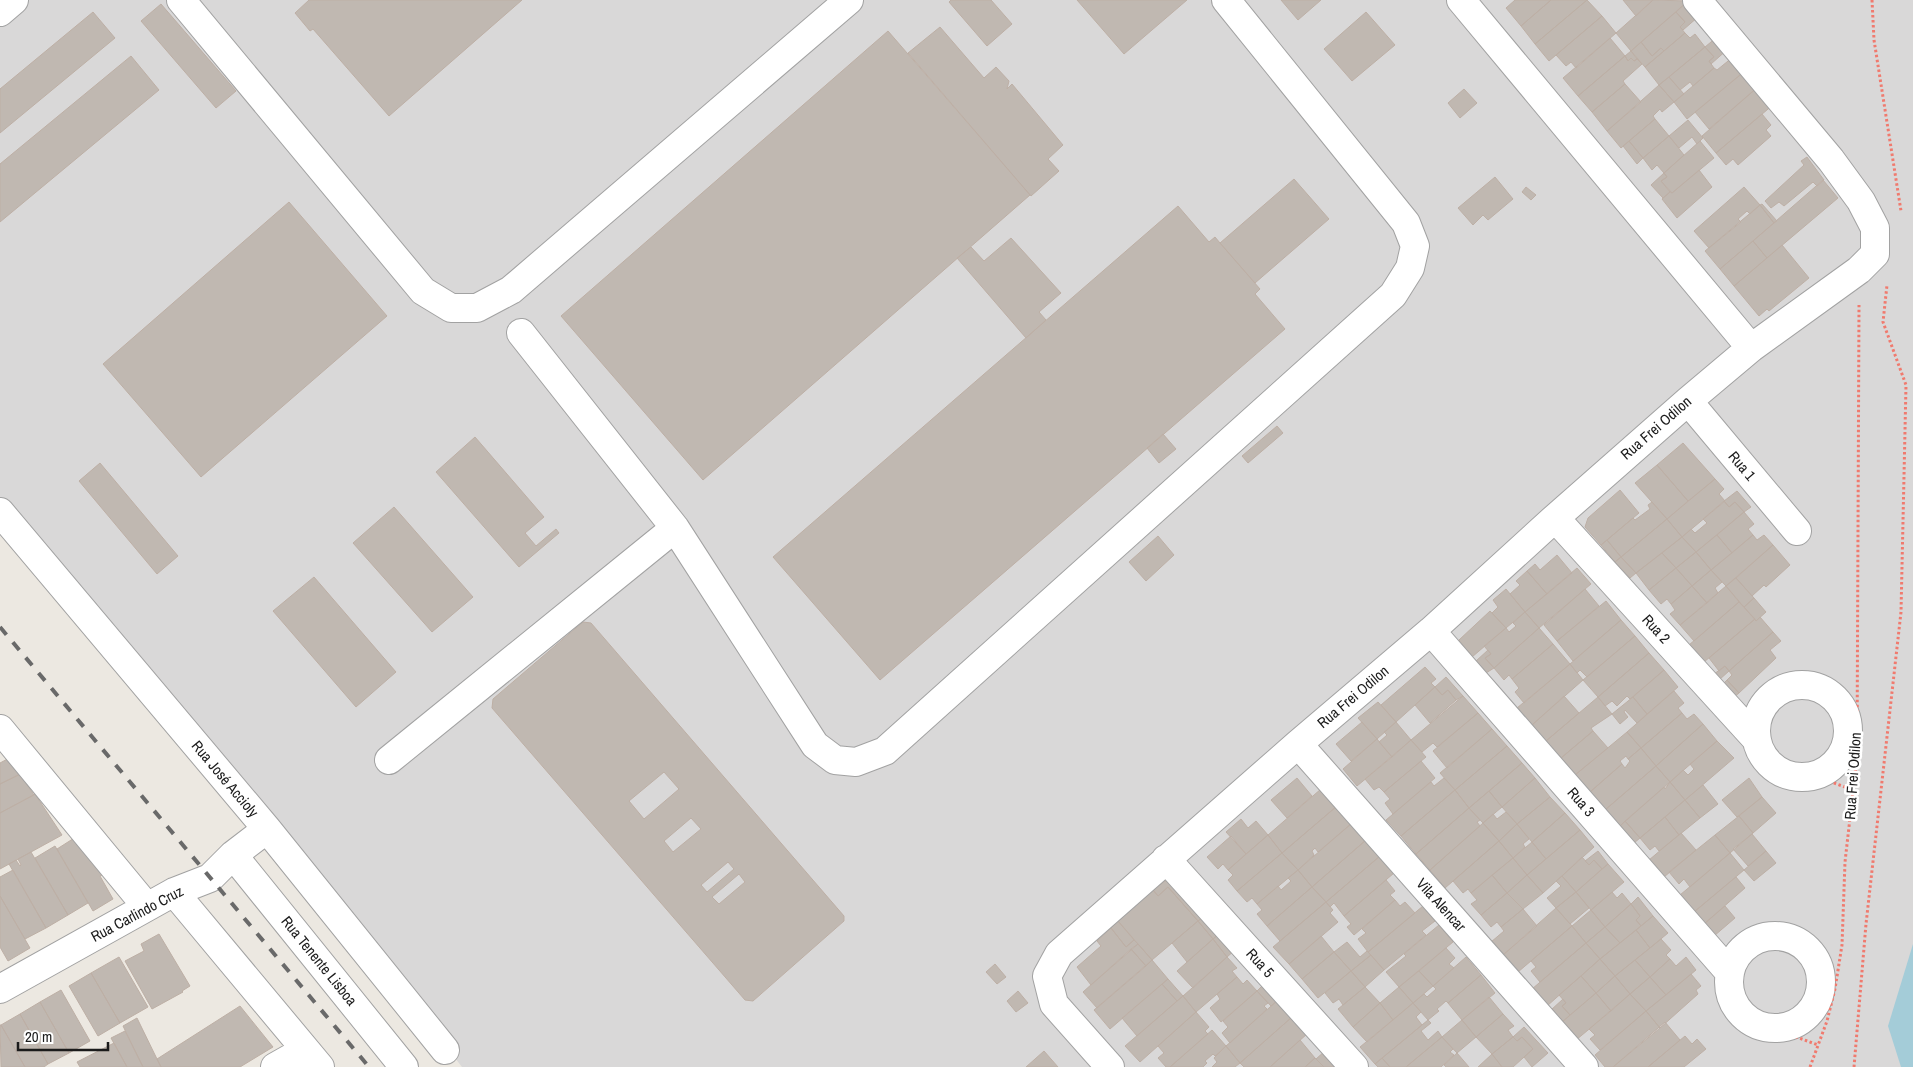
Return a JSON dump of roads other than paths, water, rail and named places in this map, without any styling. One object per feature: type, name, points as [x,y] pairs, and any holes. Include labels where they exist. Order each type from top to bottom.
[{"type":"street","points":[[0,12],[14,0]]},
{"type":"street","points":[[180,0],[423,291],[451,308],[477,308],[511,290],[849,0]]},
{"type":"street","points":[[521,333],[675,528],[815,745],[835,760],[856,762],[886,751],[1393,295],[1410,268],[1415,246],[1406,223],[1226,0]]},
{"type":"street","points":[[1461,0],[1751,348]]},
{"type":"street","name":"Rua Frei Odilon","points":[[1110,1067],[1054,1004],[1047,976],[1059,954],[1298,744],[1431,631],[1555,518],[1688,401],[1751,348],[1859,270],[1875,254],[1875,228],[1861,201],[1831,160],[1697,0]]},
{"type":"street","name":"Rua 1","points":[[1688,401],[1797,530]]},
{"type":"street","name":"Rua José Accioly","points":[[0,512],[266,829],[445,1050]]},
{"type":"street","name":"Rua 2","points":[[1555,518],[1757,740],[1761,752],[1771,765],[1784,774],[1799,778],[1815,776],[1829,769],[1840,758],[1847,744],[1848,728],[1844,713],[1836,700],[1824,690],[1796,685],[1782,690],[1771,698],[1762,709],[1757,722],[1757,740]]},
{"type":"street","points":[[389,760],[675,528]]},
{"type":"street","name":"Rua 3","points":[[1431,631],[1730,973]]},
{"type":"street","points":[[0,728],[147,907]]},
{"type":"street","name":"Vila Alencar","points":[[1298,744],[1574,1063]]},
{"type":"street","name":"Rua Carlindo Cruz","points":[[0,990],[174,892],[210,878],[234,855],[266,829]]},
{"type":"street","name":"Rua Tenente Lisboa","points":[[234,855],[404,1067]]},
{"type":"street","name":"Rua 5","points":[[1166,859],[1354,1067]]},
{"type":"street","points":[[174,892],[312,1058],[275,1067]]},
{"type":"street","points":[[1769,936],[1784,936],[1797,941],[1809,950],[1818,964],[1821,979],[1820,994],[1813,1009],[1802,1020],[1788,1026],[1772,1028],[1757,1024],[1744,1016],[1732,996],[1730,973],[1735,959],[1744,948],[1756,940],[1769,936]]},
{"type":"water","points":[[1913,944],[1913,1067],[1901,1067],[1888,1026]]},
{"type":"railway","points":[[0,627],[369,1067]]}]
